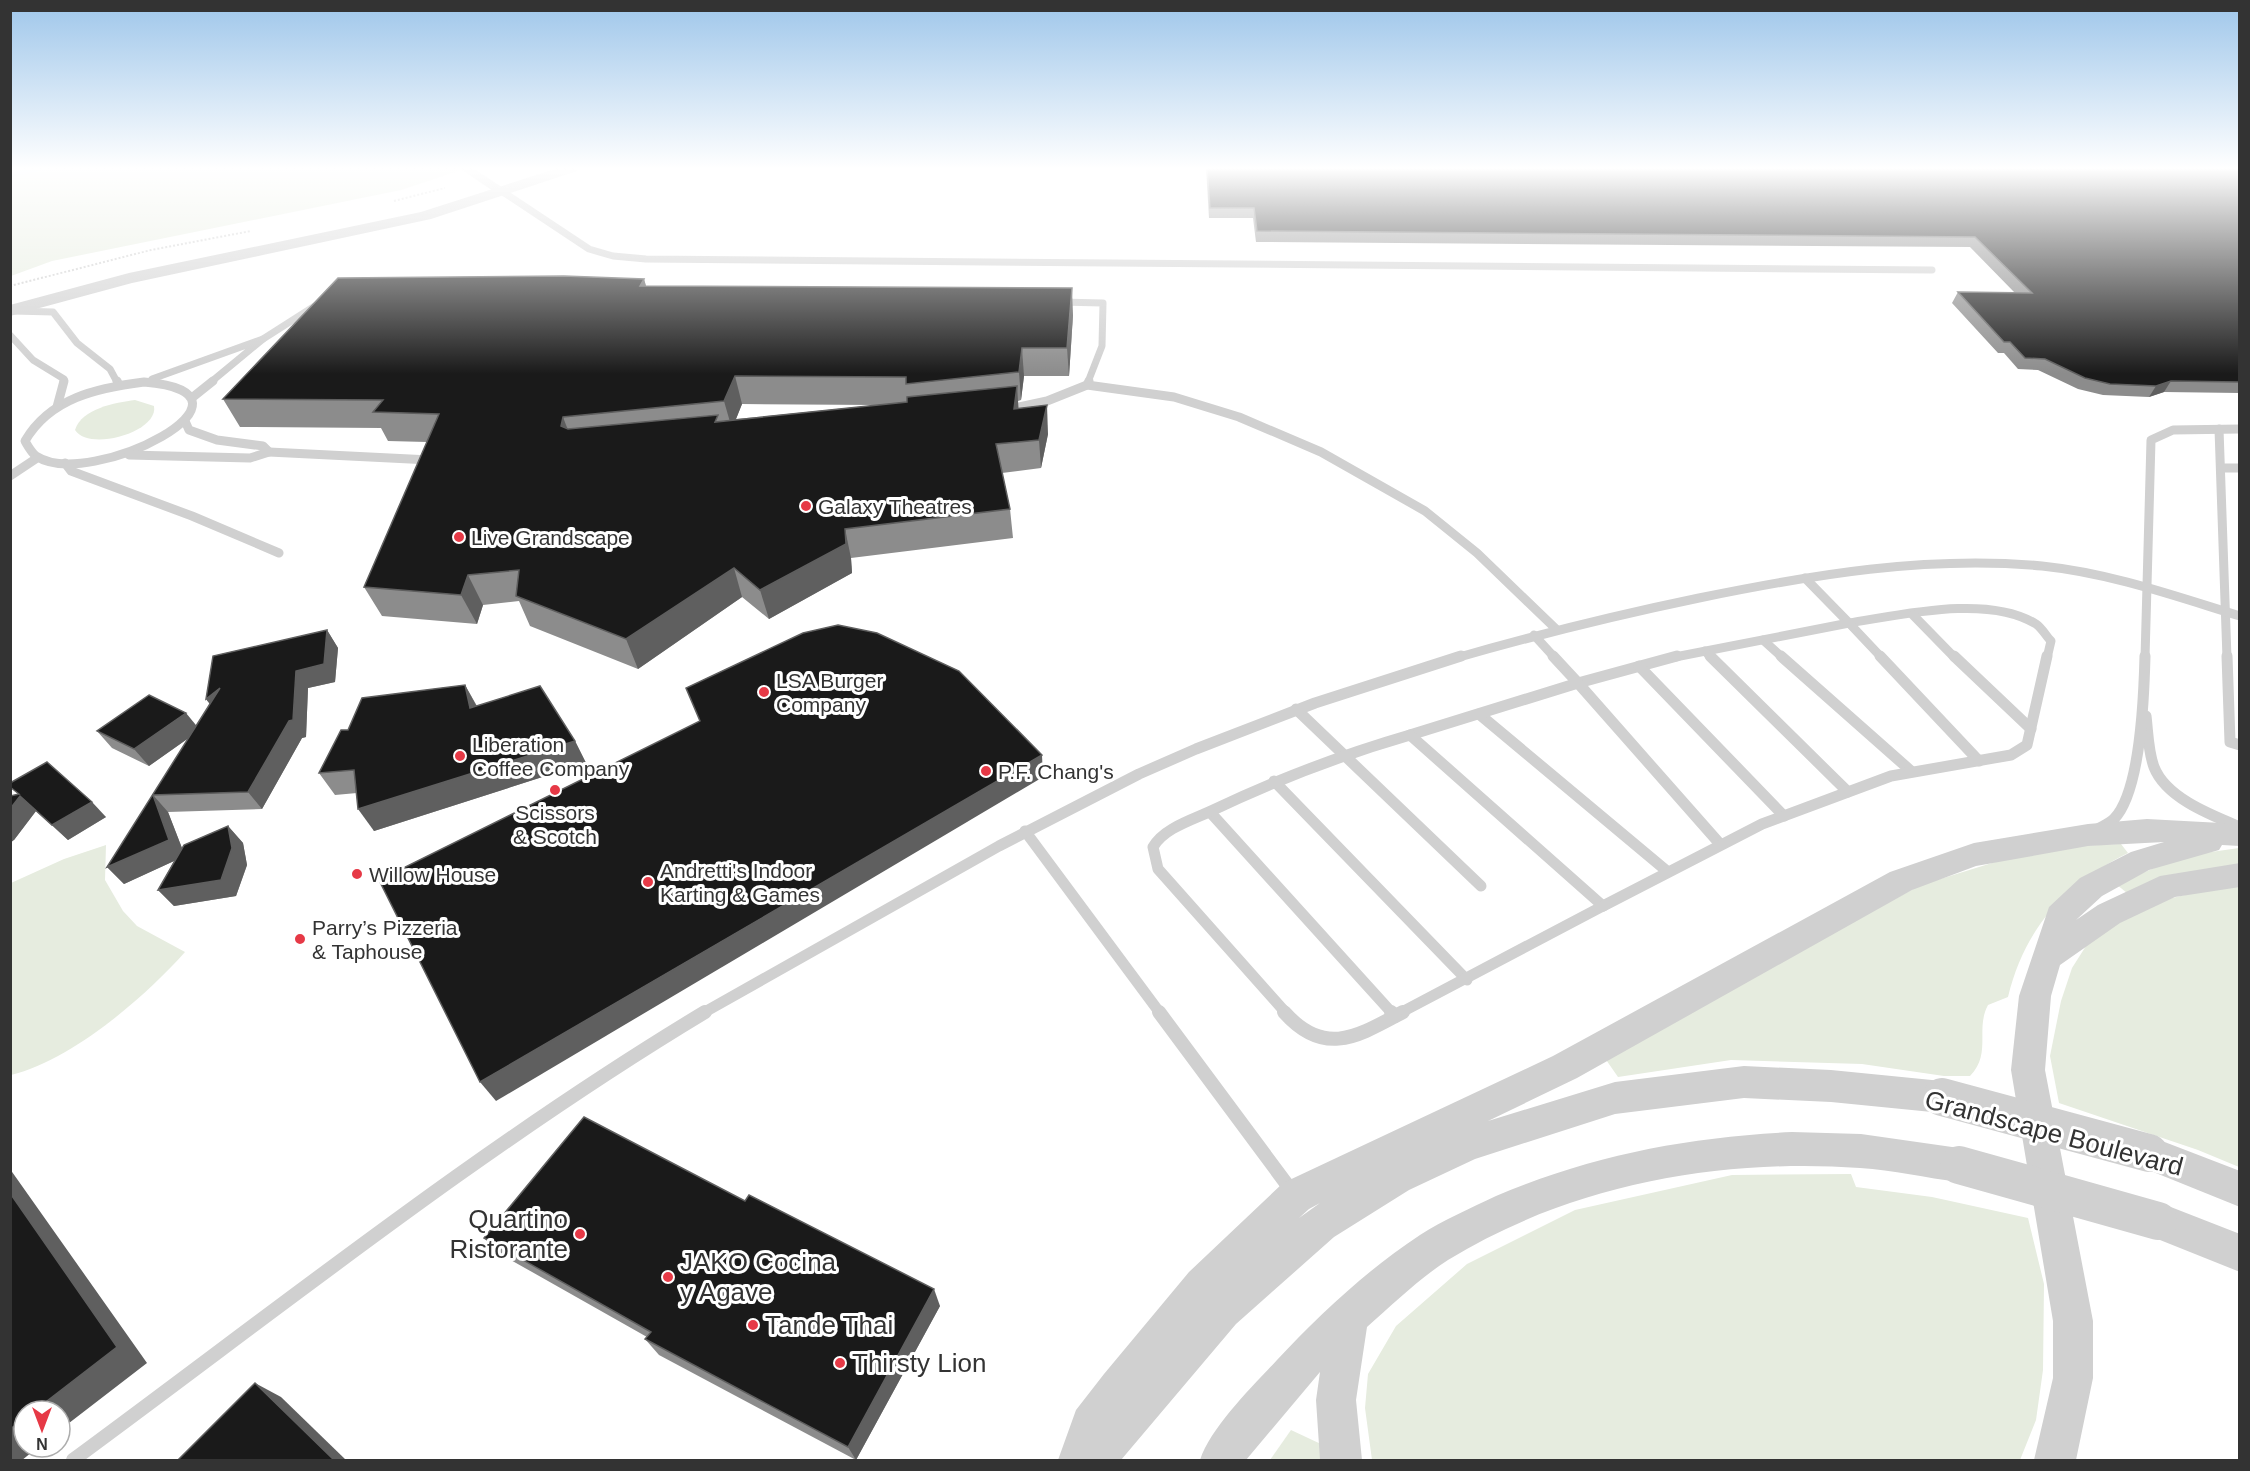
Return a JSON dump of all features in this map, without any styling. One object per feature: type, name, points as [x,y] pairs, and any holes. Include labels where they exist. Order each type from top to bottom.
[{"type":"street","points":[[10,298],[135,264],[264,237]]},
{"type":"street","points":[[10,311],[129,278],[326,237]]},
{"type":"street","points":[[1079,1461],[1091,1425],[1118,1388],[1203,1286],[1296,1196],[1565,1067],[1901,881],[1974,855],[2088,835],[2147,831],[2240,836]]},
{"type":"street","points":[[2055,1461],[2073,1378],[2073,1322],[2028,1070],[2035,996],[2060,916],[2091,887],[2141,860],[2195,844],[2240,836]]},
{"type":"street","points":[[2049,956],[2109,914],[2171,885],[2240,875]]},
{"type":"street","name":"Grandscape Boulevard","points":[[1096,1461],[1119,1429],[1222,1310],[1321,1224],[1396,1177],[1470,1144],[1615,1098],[1744,1082],[1831,1086],[1942,1097],[2149,1153],[2240,1189]]},
{"type":"street","points":[[1221,1461],[1260,1407],[1350,1313],[1433,1249],[1544,1193],[1606,1174],[1726,1151],[1850,1150],[1959,1165],[2158,1221],[2240,1253]]},
{"type":"street","points":[[1341,1461],[1336,1400],[1350,1313]]},
{"type":"lane","points":[[570,237],[589,249],[613,256],[646,259],[1932,270]]},
{"type":"lane","points":[[193,397],[264,339],[304,311],[329,298]]},
{"type":"lane","points":[[1048,302],[1103,303],[1102,346],[1088,385]]},
{"type":"lane","points":[[10,311],[53,312],[77,343],[110,369],[119,385]]},
{"type":"lane","points":[[10,335],[33,360],[64,379],[57,407]]},
{"type":"lane","points":[[144,382],[264,339]]},
{"type":"lane","points":[[119,455],[169,434],[185,421],[193,408],[193,397],[187,390],[176,385],[144,382],[98,390],[57,407],[41,418],[30,430],[25,441],[28,451],[37,458],[65,463],[119,455],[250,458],[269,452],[430,460]]},
{"type":"lane","points":[[990,411],[1047,401],[1088,385],[1174,397],[1239,417],[1321,452],[1425,511],[1478,553],[1557,630]]},
{"type":"lane","points":[[185,421],[189,430],[217,440],[263,446],[269,452]]},
{"type":"lane","points":[[2219,429],[2230,742],[2240,745]]},
{"type":"lane","points":[[2088,835],[2114,819],[2130,790],[2144,704],[2151,440],[2173,430],[2240,429]]},
{"type":"lane","points":[[10,476],[37,458]]},
{"type":"lane","points":[[65,463],[71,471],[192,516],[279,553]]},
{"type":"lane","points":[[2220,468],[2240,468]]},
{"type":"lane","points":[[73,1461],[509,1141],[622,1064],[725,998],[1024,831],[1139,774],[1296,709],[1534,635],[1805,578],[1886,567],[2017,564],[2061,569],[2147,589],[2240,616]]},
{"type":"lane","points":[[1805,578],[1979,761]]},
{"type":"lane","points":[[1976,610],[2007,612],[2025,617],[2046,632],[2051,641],[2027,745],[2022,750],[1979,761],[1911,771],[1784,816],[1720,844],[1467,980],[1343,1040],[1311,1035],[1296,1025],[1158,869],[1154,858],[1153,848],[1157,840],[1274,781],[1342,755],[1640,666],[1849,623],[1976,610]]},
{"type":"lane","points":[[1913,615],[1992,695],[2031,729]]},
{"type":"lane","points":[[1534,635],[1720,844]]},
{"type":"lane","points":[[1763,640],[1911,771]]},
{"type":"lane","points":[[1706,651],[1848,792]]},
{"type":"lane","points":[[1640,666],[1784,816]]},
{"type":"lane","points":[[2144,704],[2154,768],[2172,788],[2206,814],[2240,827]]},
{"type":"lane","points":[[1296,709],[1481,886]]},
{"type":"lane","points":[[1479,714],[1668,872]]},
{"type":"lane","points":[[1410,735],[1604,907]]},
{"type":"lane","points":[[1274,781],[1467,980]]},
{"type":"lane","points":[[1210,812],[1395,1016]]},
{"type":"lane","points":[[1024,831],[1296,1196]]},
{"type":"path","points":[[10,286],[152,250],[224,237]]},
{"type":"shaded area","points":[[11,237],[172,237],[52,261],[11,276]]},
{"type":"shaded area","points":[[135,400],[154,406],[153,415],[146,424],[135,431],[107,439],[94,439],[83,436],[75,430],[85,416],[100,408]]},
{"type":"shaded area","points":[[2121,844],[2128,853],[2085,879],[2050,911],[2025,950],[2015,972],[2008,997],[1988,1005],[1984,1014],[1980,1059],[1977,1068],[1970,1076],[1944,1076],[1862,1064],[1731,1060],[1618,1077],[1602,1054],[1921,885],[2021,854],[2076,846]]},
{"type":"shaded area","points":[[106,845],[105,880],[123,911],[137,926],[185,952],[149,989],[82,1042],[58,1056],[11,1075],[11,883],[64,859]]},
{"type":"shaded area","points":[[2239,848],[2239,866],[2127,893],[2116,884],[2183,856]]},
{"type":"shaded area","points":[[2227,885],[2239,885],[2239,1167],[2198,1150],[2059,1103],[2050,1056],[2061,1001],[2072,968],[2086,946],[2113,923],[2168,899]]},
{"type":"shaded area","points":[[1851,1174],[1856,1187],[1932,1197],[2028,1218],[2044,1284],[2043,1370],[2036,1420],[2020,1460],[1372,1460],[1365,1408],[1368,1374],[1396,1326],[1467,1264],[1575,1210],[1732,1175]]},
{"type":"shaded area","points":[[1291,1430],[1323,1445],[1325,1460],[1270,1460]]},
{"type":"building","points":[[1933,237],[2240,237],[2240,382],[2171,381],[2156,386],[2110,384],[2085,378],[2045,359],[2025,358],[2010,342],[2004,342],[1958,292],[2032,293],[1975,237]]},
{"type":"building","points":[[564,276],[644,279],[640,286],[1072,288],[1067,348],[1022,348],[1019,372],[906,384],[906,377],[735,376],[724,401],[563,417],[561,426],[568,429],[718,415],[715,422],[907,402],[907,397],[1017,386],[1014,409],[1047,405],[1039,440],[996,444],[1010,509],[845,529],[846,544],[760,590],[734,568],[626,639],[516,596],[519,570],[468,575],[461,595],[364,587],[439,414],[373,412],[383,400],[223,399],[338,278]]},
{"type":"building","name":"Andretti's Indoor Karting & Games","points":[[838,625],[877,633],[959,671],[1042,755],[480,1082],[379,880],[700,721],[686,688],[803,633]]},
{"type":"building","points":[[327,630],[324,664],[296,671],[293,720],[289,721],[248,792],[153,795],[169,840],[107,867],[220,688],[206,699],[213,656]]},
{"type":"building","points":[[465,685],[470,708],[540,686],[575,741],[358,809],[354,770],[319,773],[341,730],[348,730],[362,698]]},
{"type":"building","points":[[149,695],[186,713],[134,749],[97,731]]},
{"type":"building","points":[[47,762],[92,802],[52,825],[20,796],[10,809],[10,796],[19,794],[10,787],[10,783]]},
{"type":"building","points":[[228,826],[232,848],[221,880],[158,890],[184,845]]},
{"type":"building","points":[[584,1117],[745,1201],[749,1195],[934,1289],[848,1447],[645,1339],[651,1332],[484,1238]]},
{"type":"building","points":[[10,1193],[117,1347],[50,1399],[12,1399],[12,1428],[10,1429]]},
{"type":"building","points":[[255,1383],[335,1461],[177,1461]]},
{"type":"place","name":"Galaxy Theatres","points":[[806,506]]},
{"type":"place","name":"Live Grandscape","points":[[459,537]]},
{"type":"place","name":"LSA Burger Company","points":[[764,692]]},
{"type":"place","name":"Liberation Coffee Company","points":[[460,756]]},
{"type":"place","name":"P.F. Chang's","points":[[986,771]]},
{"type":"place","name":"Scissors & Scotch","points":[[555,790]]},
{"type":"place","name":"Willow House","points":[[357,874]]},
{"type":"place","name":"Andretti's Indoor Karting & Games","points":[[648,882]]},
{"type":"place","name":"Parry’s Pizzeria & Taphouse","points":[[300,939]]},
{"type":"place","name":"Quartino Ristorante","points":[[580,1234]]},
{"type":"place","name":"JAKO Cocina y Agave","points":[[668,1277]]},
{"type":"place","name":"Tande Thai","points":[[753,1325]]},
{"type":"place","name":"Thirsty Lion","points":[[840,1363]]}]
